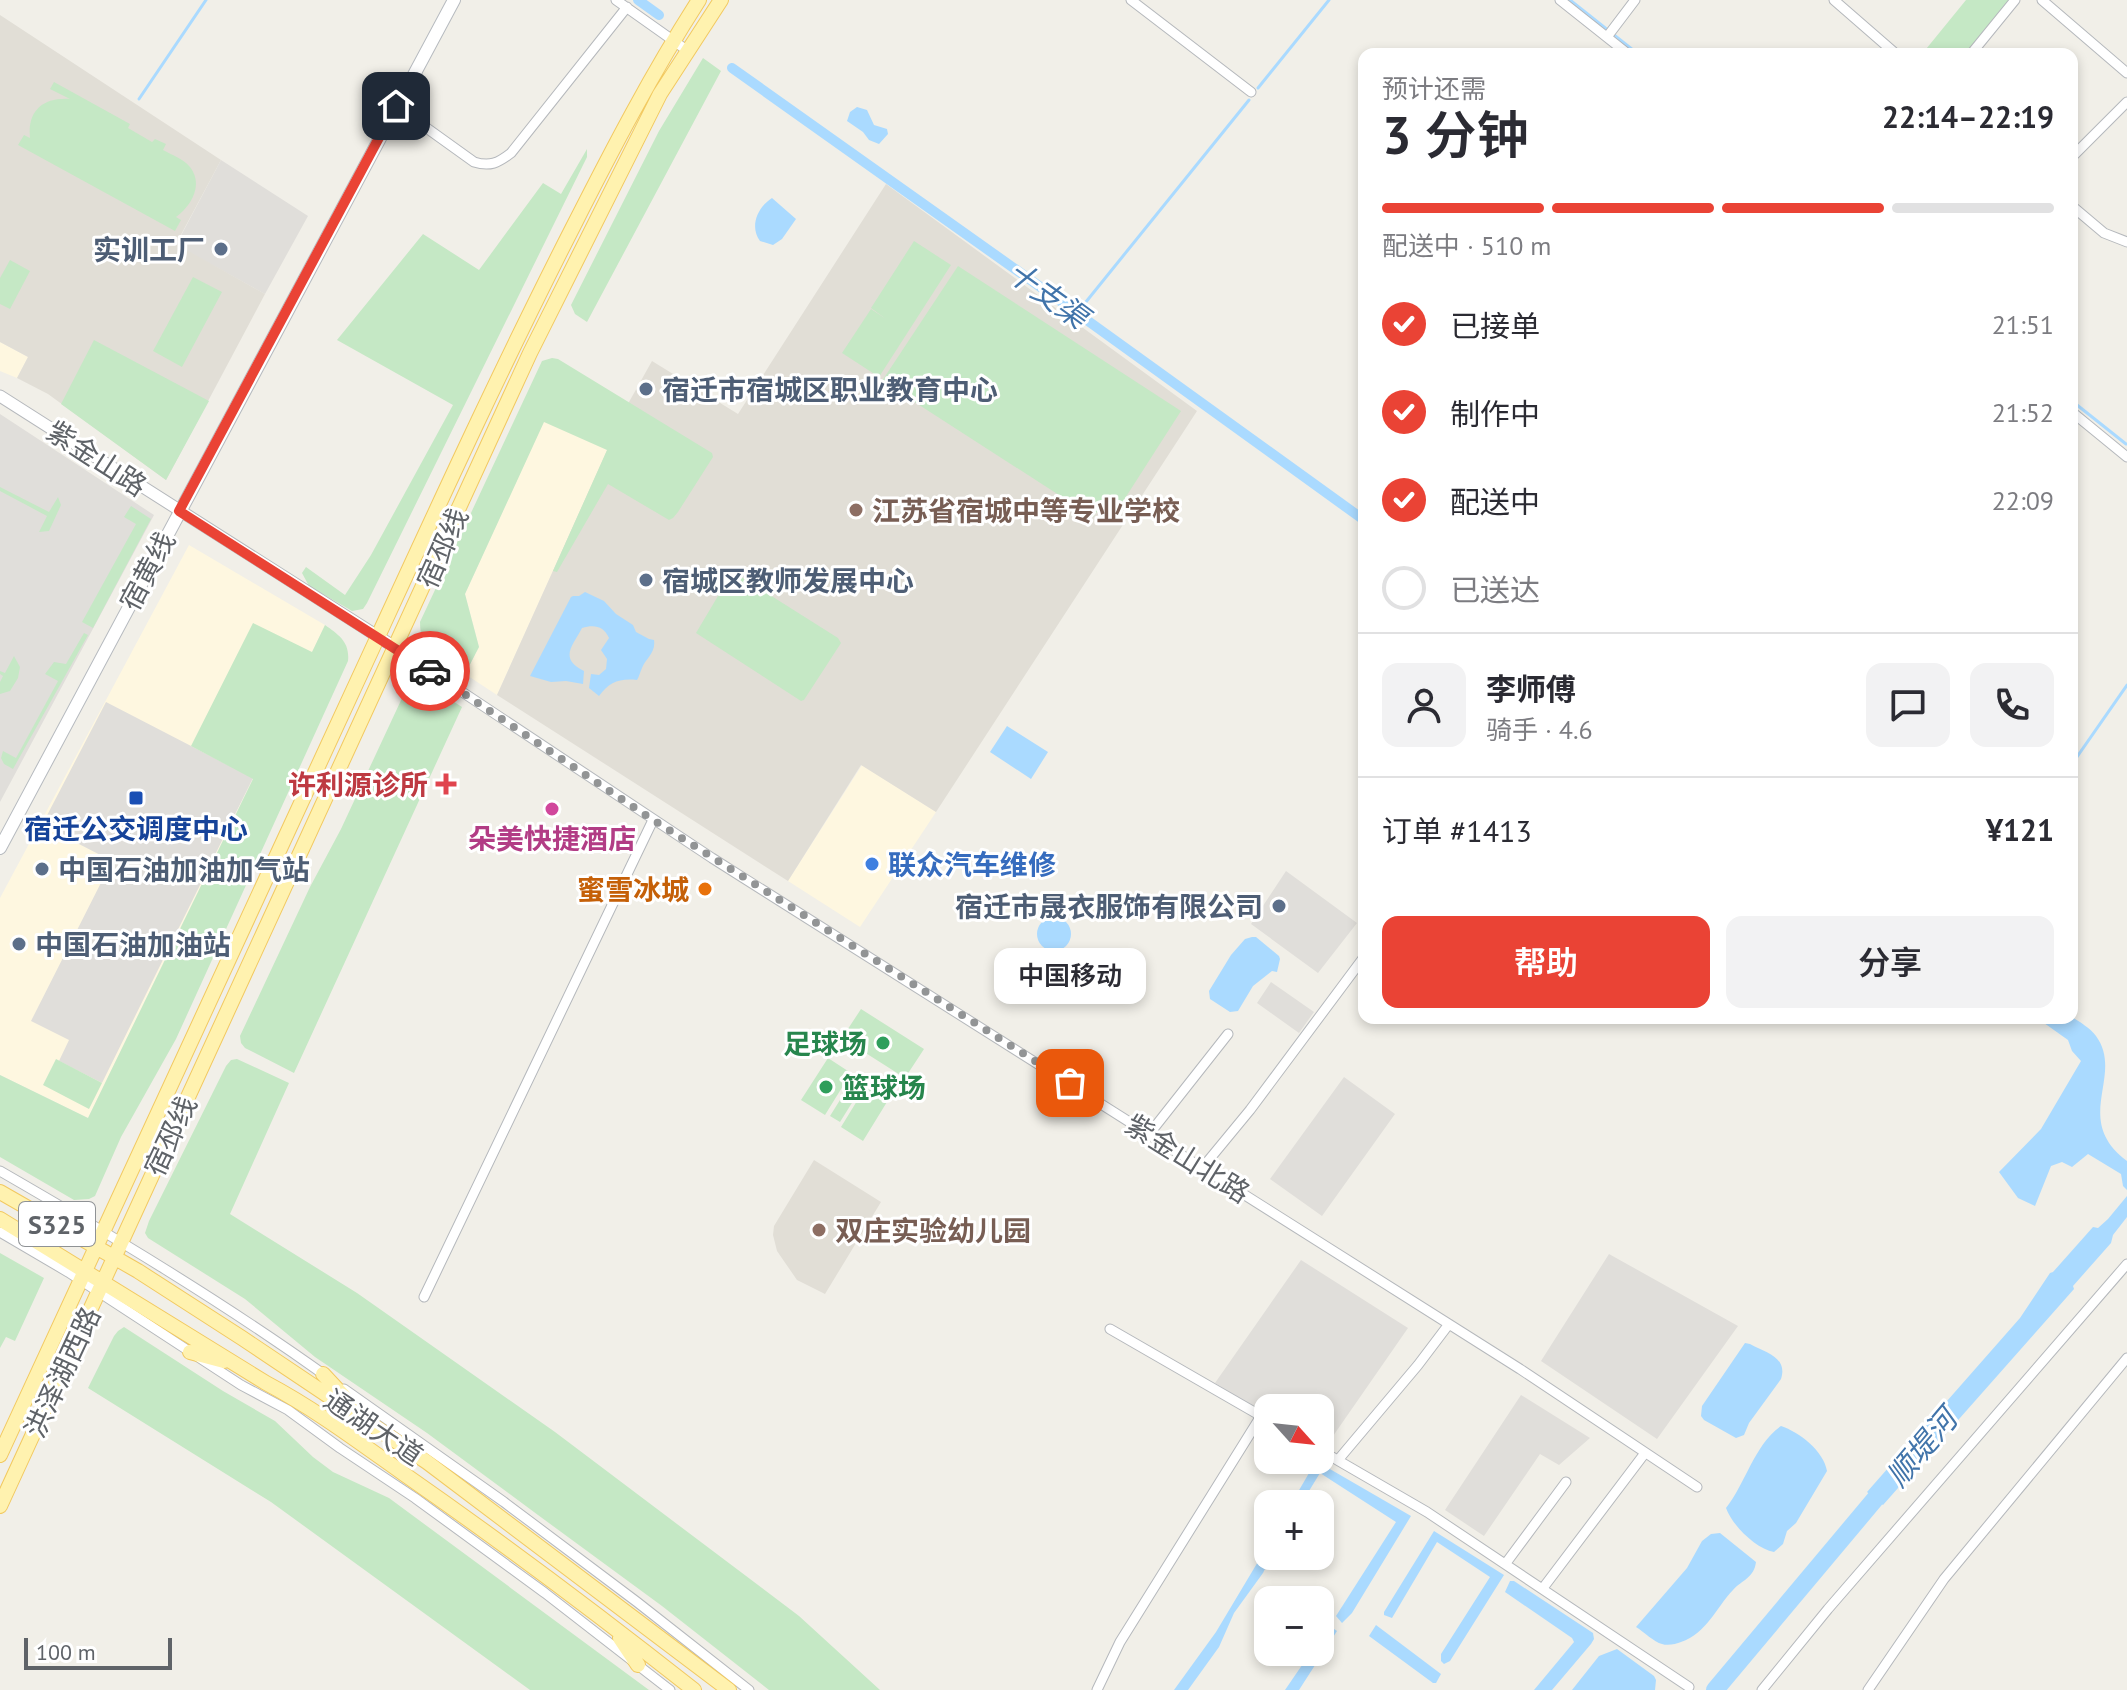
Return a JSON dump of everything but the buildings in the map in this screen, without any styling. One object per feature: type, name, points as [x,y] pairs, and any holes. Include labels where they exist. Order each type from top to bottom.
[{"type":"main road","name":"宿黄线","points":[[0,848],[454,0]]},
{"type":"main road","name":"宿邳线","points":[[83,1275],[425,531],[536,300],[611,153],[673,40],[699,0]]},
{"type":"main road","name":"宿邳线","points":[[101,1287],[539,335],[660,94],[721,0]]},
{"type":"main road","name":"通湖大道","points":[[0,1192],[96,1246],[118,1250],[470,1493],[729,1690]]},
{"type":"main road","name":"通湖大道","points":[[0,1219],[101,1287],[298,1400],[467,1517],[694,1690]]},
{"type":"main road","name":"洪泽湖西路","points":[[0,1455],[83,1275]]},
{"type":"main road","name":"洪泽湖西路","points":[[0,1506],[101,1287]]},
{"type":"main road","points":[[190,1352],[236,1363]]},
{"type":"main road","points":[[323,1374],[366,1421]]},
{"type":"main road","points":[[610,1625],[638,1665]]},
{"type":"street","points":[[616,0],[688,51]]},
{"type":"street","points":[[1131,0],[1251,92]]},
{"type":"street","points":[[1560,0],[1609,34],[1622,48]]},
{"type":"street","points":[[1609,34],[1635,0]]},
{"type":"street","points":[[1834,0],[1889,48]]},
{"type":"street","points":[[1976,48],[2015,0]]},
{"type":"street","points":[[2042,0],[2127,73]]},
{"type":"street","points":[[396,106],[474,162],[496,164],[511,153],[627,7]]},
{"type":"street","points":[[2078,151],[2127,102]]},
{"type":"street","points":[[2078,211],[2104,233],[2127,242]]},
{"type":"street","name":"紫金山路","points":[[0,396],[396,648]]},
{"type":"street","points":[[2078,417],[2127,457]]},
{"type":"street","name":"紫金山北路","points":[[396,648],[653,820],[1449,1324],[1697,1487]]},
{"type":"street","points":[[424,1297],[653,820]]},
{"type":"street","points":[[1203,1167],[1250,1110],[1358,965]]},
{"type":"street","points":[[1150,1133],[1228,1034]]},
{"type":"street","points":[[0,1171],[103,1231],[118,1250],[187,1283],[323,1374],[516,1511],[749,1690]]},
{"type":"street","points":[[0,1232],[83,1275]]},
{"type":"street","points":[[1762,1690],[1828,1609],[2127,1264]]},
{"type":"street","points":[[101,1287],[190,1352],[241,1385],[288,1410],[415,1498],[670,1690]]},
{"type":"street","points":[[1338,1460],[1449,1324]]},
{"type":"street","points":[[1110,1329],[1254,1412]]},
{"type":"street","points":[[1868,1690],[1944,1579],[2127,1358]]},
{"type":"street","points":[[1097,1690],[1120,1642],[1254,1435]]},
{"type":"street","points":[[1543,1588],[1645,1453]]},
{"type":"street","points":[[1334,1458],[1506,1563],[1689,1687]]},
{"type":"street","points":[[1506,1563],[1566,1482]]},
{"type":"shaded area","points":[[0,15],[221,160],[176,244],[265,294],[166,480],[48,394],[17,378],[28,357],[0,342]]},
{"type":"shaded area","points":[[221,160],[308,216],[265,294],[176,245]]},
{"type":"shaded area","name":"江苏省宿城中等专业学校","points":[[886,184],[1197,411],[936,812],[861,765],[788,881],[497,695],[629,402],[652,361],[738,414]]},
{"type":"shaded area","points":[[0,342],[28,357],[17,378],[0,371]]},
{"type":"shaded area","points":[[0,414],[154,515],[0,802]]},
{"type":"shaded area","points":[[544,421],[608,450],[497,695],[465,674],[479,647],[465,594]]},
{"type":"shaded area","points":[[189,545],[325,625],[88,1118],[0,1075],[0,898]]},
{"type":"shaded area","points":[[106,702],[253,778],[102,1083],[59,1061],[69,1040],[31,1021],[112,861],[42,825]]},
{"type":"shaded area","points":[[862,765],[936,812],[860,927],[788,881]]},
{"type":"shaded area","points":[[1286,871],[1357,923],[1318,973],[1251,924]]},
{"type":"shaded area","points":[[1271,982],[1314,1012],[1299,1033],[1257,1003]]},
{"type":"shaded area","points":[[1344,1077],[1395,1114],[1322,1216],[1270,1179]]},
{"type":"shaded area","name":"双庄实验幼儿园","points":[[814,1160],[881,1202],[825,1294],[797,1280],[777,1251],[773,1235],[774,1226]]},
{"type":"shaded area","points":[[1609,1254],[1738,1326],[1657,1439],[1541,1361]]},
{"type":"shaded area","points":[[1301,1260],[1408,1328],[1334,1435],[1334,1394],[1254,1394],[1254,1407],[1215,1383]]},
{"type":"shaded area","points":[[1521,1395],[1590,1438],[1559,1465],[1540,1454],[1484,1536],[1445,1510]]},
{"type":"green space","points":[[1966,0],[2010,0],[1972,48],[1927,48]]},
{"type":"green space","points":[[703,58],[721,71],[587,322],[575,314],[571,305],[659,131]]},
{"type":"green space","points":[[54,82],[130,124],[128,128],[152,142],[155,139],[166,144],[163,150],[190,167],[196,188],[191,201],[176,217],[181,220],[175,231],[18,145],[24,135],[30,138],[31,120],[39,107],[52,100],[70,99],[50,89]]},
{"type":"green space","points":[[587,149],[587,157],[367,603],[363,609],[352,611],[309,586],[302,573],[306,567],[345,595],[371,555],[453,405],[337,340],[423,234],[479,270],[543,183],[561,194]]},
{"type":"green space","points":[[914,241],[951,265],[879,377],[842,353],[871,309],[886,319],[871,308]]},
{"type":"green space","points":[[10,260],[30,271],[10,309],[0,304],[0,278]]},
{"type":"green space","points":[[958,266],[1181,411],[1113,517],[1099,509],[1093,517],[882,381]]},
{"type":"green space","points":[[193,277],[222,292],[182,367],[153,351]]},
{"type":"green space","points":[[94,340],[209,401],[166,480],[61,404]]},
{"type":"green space","points":[[552,358],[712,453],[713,457],[678,512],[669,520],[608,484],[557,572],[553,571],[607,450],[544,422],[465,594],[479,647],[465,674],[433,655],[424,642],[420,622],[542,361]]},
{"type":"green space","points":[[0,487],[49,512],[58,497],[61,505],[49,531],[39,532],[47,516],[0,491]]},
{"type":"green space","points":[[131,506],[151,519],[93,628],[82,622],[136,524],[124,517]]},
{"type":"green space","points":[[735,573],[838,638],[841,643],[804,700],[801,701],[696,633],[731,574]]},
{"type":"green space","points":[[253,623],[312,652],[325,625],[345,644],[348,661],[176,1039],[121,1137],[95,1196],[74,1200],[0,1157],[0,1075],[88,1118],[253,779],[191,746]]},
{"type":"green space","points":[[84,633],[88,635],[13,769],[4,764],[1,758],[3,751],[16,758],[58,681],[45,674],[54,662],[66,664]]},
{"type":"green space","points":[[14,656],[20,667],[18,678],[10,691],[0,694],[3,676],[0,671],[5,673]]},
{"type":"green space","points":[[417,681],[462,707],[294,1073],[245,1048],[240,1036],[403,696],[409,685]]},
{"type":"green space","name":"足球场","points":[[861,1009],[924,1049],[905,1078],[842,1038]]},
{"type":"green space","name":"篮球场","points":[[828,1058],[851,1073],[825,1115],[801,1100]]},
{"type":"green space","points":[[56,1059],[102,1083],[89,1109],[43,1085]]},
{"type":"green space","points":[[237,1059],[289,1083],[230,1214],[357,1293],[555,1432],[799,1616],[880,1690],[769,1690],[662,1606],[427,1433],[315,1357],[245,1299],[148,1238],[145,1233],[149,1221],[226,1066]]},
{"type":"green space","points":[[855,1076],[865,1082],[840,1122],[830,1116]]},
{"type":"green space","points":[[868,1083],[890,1097],[863,1141],[841,1127]]},
{"type":"green space","points":[[0,1253],[44,1278],[15,1341],[6,1337],[0,1348]]},
{"type":"green space","points":[[124,1327],[275,1421],[333,1472],[389,1498],[649,1690],[530,1690],[271,1502],[88,1388],[114,1336]]},
{"type":"water","points":[[857,107],[867,110],[874,125],[887,129],[888,134],[879,144],[869,140],[847,121],[850,112]]},
{"type":"water","points":[[772,198],[796,219],[782,239],[773,245],[760,241],[755,229],[759,212]]},
{"type":"water","points":[[585,592],[604,601],[633,625],[636,632],[654,640],[652,652],[637,680],[615,682],[599,696],[589,688],[591,674],[599,675],[606,669],[607,659],[601,650],[609,638],[598,627],[582,628],[570,652],[572,661],[584,671],[583,684],[551,682],[530,676],[571,597]]},
{"type":"water","points":[[1007,726],[1048,752],[1031,779],[990,752]]},
{"type":"water","points":[[1054,917],[1066,922],[1071,934],[1066,946],[1054,951],[1042,946],[1037,934],[1042,922]]},
{"type":"water","points":[[1252,937],[1279,956],[1277,972],[1272,971],[1253,986],[1238,1011],[1230,1012],[1210,999],[1209,991],[1231,955],[1245,939]]},
{"type":"water","points":[[2078,1021],[2094,1033],[2103,1051],[2105,1066],[2100,1114],[2111,1145],[2127,1161],[2127,1190],[2121,1174],[2088,1154],[2072,1167],[2062,1162],[2051,1166],[2035,1206],[2018,1198],[1999,1172],[2041,1129],[2081,1061],[2068,1040],[2045,1024],[2078,1024]]},
{"type":"water","points":[[2127,1196],[2127,1217],[2113,1235],[2111,1243],[2073,1286],[2074,1289],[1883,1505],[1867,1492],[2020,1318],[2050,1273],[2093,1227],[2098,1228],[2108,1219]]},
{"type":"water","points":[[1745,1343],[1774,1357],[1782,1372],[1781,1379],[1749,1423],[1744,1435],[1736,1438],[1701,1416],[1702,1406]]},
{"type":"water","points":[[1781,1426],[1810,1443],[1821,1456],[1827,1471],[1796,1523],[1787,1531],[1783,1544],[1774,1552],[1746,1535],[1726,1508],[1764,1443]]},
{"type":"water","points":[[1334,1471],[1411,1516],[1352,1613],[1342,1623],[1336,1616],[1396,1522],[1322,1474],[1334,1474]]},
{"type":"water","points":[[1308,1474],[1319,1474],[1310,1490],[1299,1490]]},
{"type":"water","points":[[1434,1531],[1504,1575],[1450,1661],[1444,1664],[1441,1654],[1490,1577],[1437,1542],[1392,1618],[1384,1615]]},
{"type":"water","points":[[1720,1533],[1756,1562],[1750,1575],[1733,1590],[1704,1627],[1690,1638],[1664,1645],[1636,1627],[1687,1568],[1702,1541],[1711,1534]]},
{"type":"water","points":[[1254,1568],[1264,1570],[1234,1613],[1219,1647],[1188,1690],[1174,1690],[1216,1632]]},
{"type":"water","points":[[1510,1581],[1593,1633],[1591,1644],[1552,1690],[1534,1690],[1574,1642],[1505,1592]]},
{"type":"water","points":[[1376,1625],[1441,1674],[1436,1683],[1369,1636]]},
{"type":"water","points":[[1617,1649],[1654,1676],[1655,1690],[1572,1690],[1599,1656]]},
{"type":"water","points":[[1301,1666],[1314,1666],[1299,1690],[1285,1690]]},
{"type":"waterway","points":[[139,99],[206,0]]},
{"type":"waterway","name":"十支渠","points":[[638,0],[659,15]]},
{"type":"waterway","points":[[1258,88],[1329,0]]},
{"type":"waterway","points":[[1570,0],[1630,48]]},
{"type":"waterway","name":"十支渠","points":[[732,68],[1358,516]]},
{"type":"waterway","points":[[1077,313],[1249,100]]},
{"type":"waterway","points":[[2078,406],[2126,444]]},
{"type":"waterway","points":[[2078,755],[2127,685]]},
{"type":"waterway","name":"顺堤河","points":[[1715,1690],[1891,1480]]},
{"type":"way so far","points":[[430,671],[732,871],[1070,1083]]},
{"type":"place","name":"实训工厂","points":[[221,249]]},
{"type":"place","name":"宿迁市宿城区职业教育中心","points":[[646,389]]},
{"type":"place","name":"江苏省宿城中等专业学校","points":[[856,510]]},
{"type":"place","name":"宿城区教师发展中心","points":[[646,580]]},
{"type":"place","name":"许利源诊所","points":[[446,784]]},
{"type":"place","name":"宿迁公交调度中心","points":[[136,798]]},
{"type":"place","name":"朵美快捷酒店","points":[[552,809]]},
{"type":"place","name":"联众汽车维修","points":[[872,864]]},
{"type":"place","name":"中国石油加油加气站","points":[[42,869]]},
{"type":"place","name":"蜜雪冰城","points":[[705,889]]},
{"type":"place","name":"宿迁市晟衣服饰有限公司","points":[[1279,906]]},
{"type":"place","name":"中国石油加油站","points":[[19,944]]},
{"type":"place","name":"足球场","points":[[883,1043]]},
{"type":"place","name":"中国移动","points":[[1070,1083]]},
{"type":"place","name":"篮球场","points":[[826,1087]]},
{"type":"place","name":"双庄实验幼儿园","points":[[819,1230]]},
{"type":"route","points":[[396,106],[179,511],[430,671]]}]
